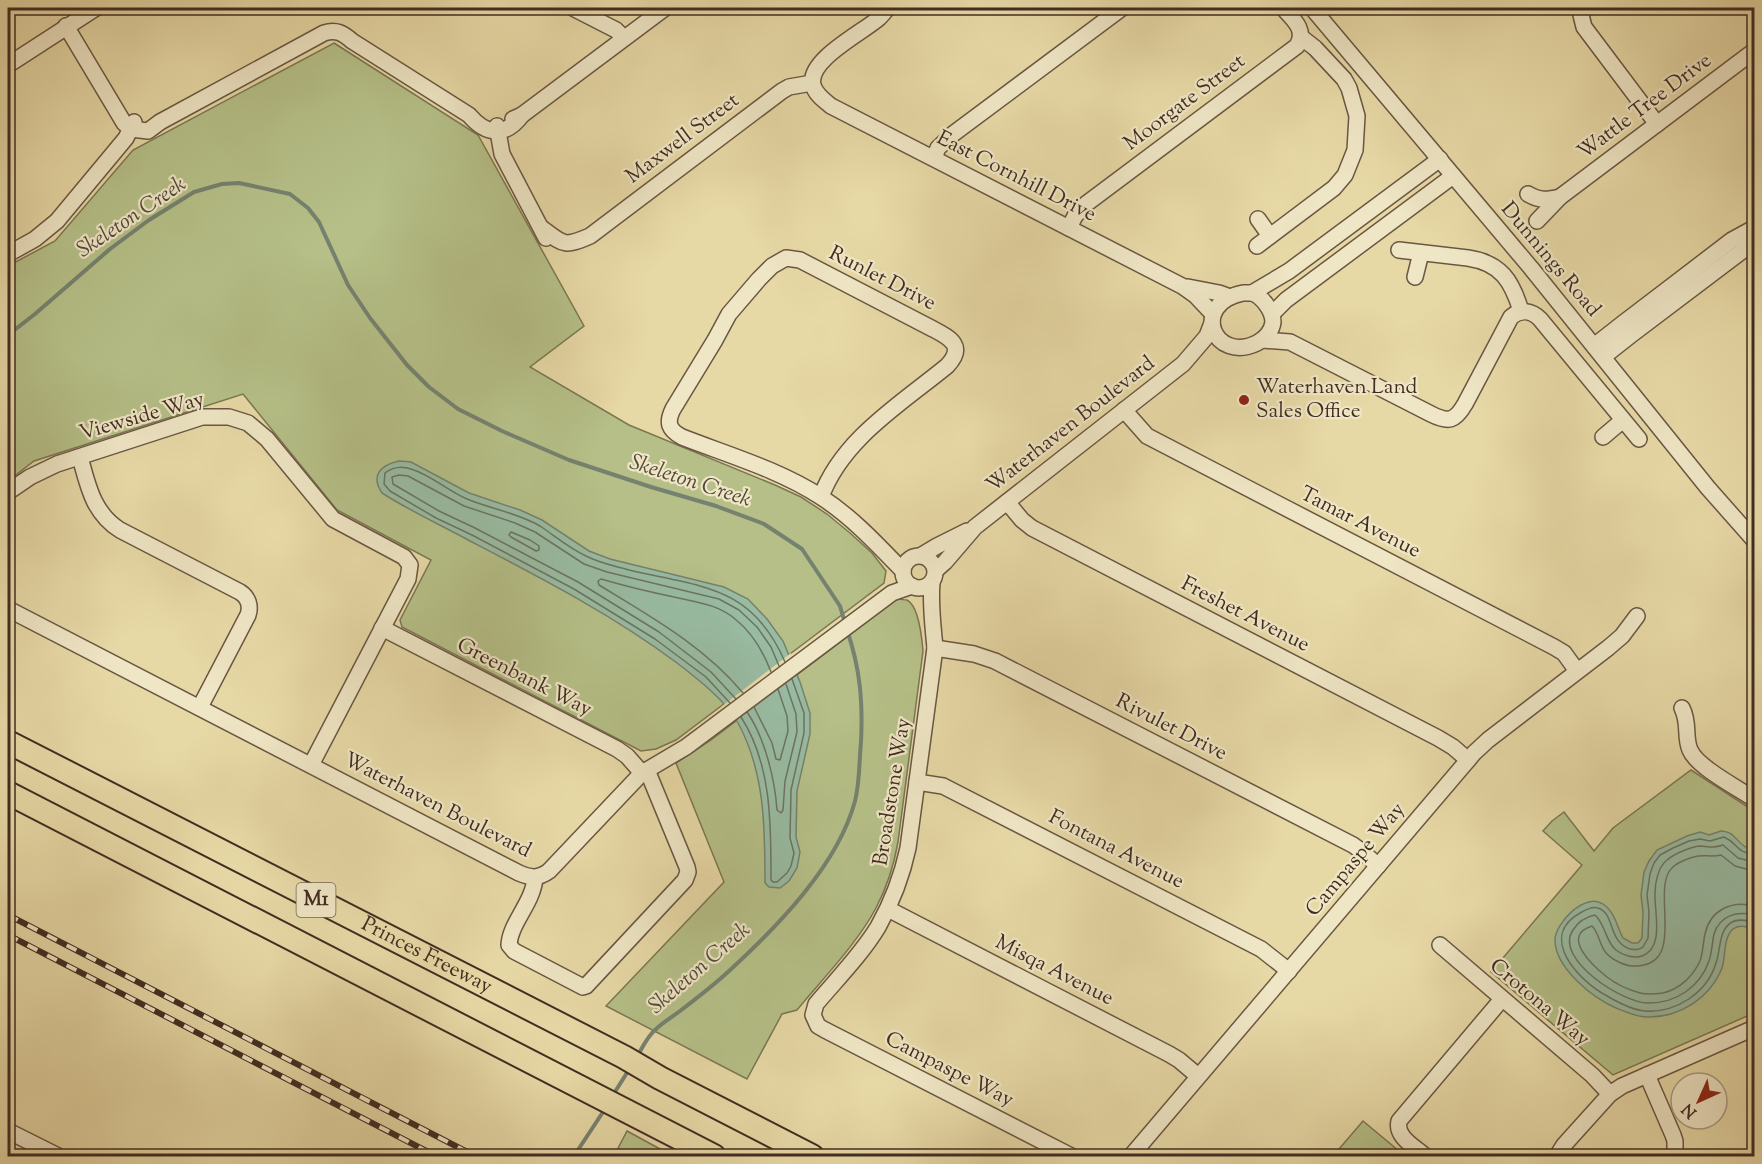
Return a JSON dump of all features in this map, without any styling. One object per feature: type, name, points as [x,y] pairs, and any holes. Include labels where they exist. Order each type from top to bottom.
[{"type":"highway","name":"Princes Freeway","points":[[8,742],[624,1057],[660,1078],[812,1156]]},
{"type":"highway","name":"M1","points":[[8,793],[714,1156]]},
{"type":"street","points":[[8,65],[96,8]]},
{"type":"street","points":[[573,8],[616,30],[624,38]]},
{"type":"street","points":[[66,26],[118,112],[133,125],[160,122],[318,37],[352,41],[469,115],[481,127],[492,132],[497,128],[510,128],[522,115],[665,8]]},
{"type":"street","points":[[809,84],[806,75],[814,60],[834,51],[883,13],[890,14],[898,8]]},
{"type":"street","points":[[934,158],[938,148],[953,134],[1122,8]]},
{"type":"street","points":[[1257,246],[1334,188],[1345,175],[1355,150],[1357,116],[1349,88],[1344,79],[1315,48],[1301,37],[1298,25],[1283,8]]},
{"type":"street","name":"Dunnings Road","points":[[1312,8],[1440,159],[1708,488],[1755,540]]},
{"type":"street","points":[[1585,8],[1581,15],[1584,27],[1658,124]]},
{"type":"street","name":"Moorgate Street","points":[[1069,228],[1075,216],[1086,204],[1297,46],[1301,37]]},
{"type":"street","name":"Wattle Tree Drive","points":[[1537,221],[1560,197],[1755,51]]},
{"type":"street","name":"East Cornhill Drive","points":[[809,84],[809,94],[819,103],[831,106],[1182,286],[1196,296],[1212,319]]},
{"type":"street","name":"Maxwell Street","points":[[497,128],[502,154],[543,229],[547,241],[564,250],[578,248],[590,236],[782,91],[789,87],[809,84]]},
{"type":"street","points":[[8,254],[35,239],[57,221],[126,138],[133,125]]},
{"type":"street","points":[[1440,159],[1289,271],[1252,293],[1230,297],[1220,304],[1212,319],[1213,329],[1219,339],[1228,345],[1240,348],[1262,340],[1290,342],[1445,420],[1454,418],[1465,404],[1509,319],[1521,311],[1532,313],[1540,319],[1639,439]]},
{"type":"street","points":[[1262,340],[1270,330],[1272,318],[1286,300],[1453,176]]},
{"type":"street","points":[[1528,194],[1545,201],[1560,197]]},
{"type":"street","points":[[1258,219],[1270,236]]},
{"type":"street","points":[[1599,352],[1622,324],[1732,240],[1755,228]]},
{"type":"street","points":[[1599,352],[1640,328],[1755,242]]},
{"type":"street","points":[[1399,250],[1479,260],[1492,265],[1512,286],[1521,311]]},
{"type":"street","points":[[1414,277],[1421,253]]},
{"type":"street","name":"Runlet Drive","points":[[669,425],[670,414],[676,403],[741,298],[778,262],[789,257],[800,260],[949,338],[956,350],[947,366],[867,431],[846,455],[821,497]]},
{"type":"street","name":"East Cornhill Drive","points":[[1182,286],[1230,297]]},
{"type":"street","points":[[1252,293],[1263,301],[1272,318],[1290,342]]},
{"type":"street","name":"Waterhaven Boulevard","points":[[934,576],[975,527],[1183,364],[1207,336],[1212,319]]},
{"type":"street","name":"Waterhaven Boulevard","points":[[1192,355],[1228,345]]},
{"type":"street","name":"Tamar Avenue","points":[[1124,410],[1146,436],[1554,647],[1564,653],[1577,671]]},
{"type":"street","name":"Viewside Way","points":[[8,492],[24,480],[47,468],[202,417],[229,417],[248,423],[267,439],[333,519],[393,550],[408,561],[410,566],[408,579],[311,765]]},
{"type":"street","points":[[1603,437],[1623,420]]},
{"type":"street","name":"Broadstone Way","points":[[669,425],[671,430],[682,437],[792,481],[821,497],[840,511],[877,543],[908,579],[931,621]]},
{"type":"street","points":[[80,457],[96,506],[108,522],[240,592],[247,598],[248,615],[200,707]]},
{"type":"street","name":"Freshet Avenue","points":[[1007,502],[1032,528],[1401,718],[1453,747],[1468,760]]},
{"type":"street","name":"Waterhaven Boulevard","points":[[918,556],[975,527]]},
{"type":"street","name":"Broadstone Way","points":[[877,543],[918,556]]},
{"type":"street","points":[[918,556],[932,561],[934,576],[926,587],[908,579],[908,560],[918,556]]},
{"type":"street","name":"Broadstone Way","points":[[813,1015],[816,1004],[877,928],[888,909],[902,873],[908,848],[935,648],[930,598],[934,576]]},
{"type":"street","name":"Waterhaven Boulevard","points":[[8,609],[519,873],[535,878],[549,871],[644,772],[680,752],[706,733],[908,579]]},
{"type":"street","name":"Campaspe Way","points":[[1131,1156],[1468,760],[1488,740],[1622,636],[1637,616]]},
{"type":"street","name":"Greenbank Way","points":[[382,628],[616,749],[644,772]]},
{"type":"street","name":"Rivulet Drive","points":[[935,648],[974,654],[995,661],[1353,845],[1378,866]]},
{"type":"street","points":[[1682,708],[1687,722],[1690,750],[1695,758],[1755,799]]},
{"type":"street","points":[[535,878],[534,888],[509,941],[511,948],[583,987],[586,986],[685,880],[688,872],[644,772]]},
{"type":"street","name":"Fontana Avenue","points":[[917,782],[943,786],[1111,871],[1261,950],[1289,971]]},
{"type":"street","name":"Misqa Avenue","points":[[888,909],[1169,1054],[1198,1076]]},
{"type":"street","name":"Crotona Way","points":[[1440,945],[1592,1075],[1610,1094]]},
{"type":"street","points":[[1425,1156],[1402,1136],[1398,1128],[1400,1121],[1502,999]]},
{"type":"street","name":"Campaspe Way","points":[[813,1015],[818,1026],[825,1030],[1071,1156]]},
{"type":"street","points":[[1557,1156],[1593,1111],[1622,1086],[1755,1028]]},
{"type":"street","points":[[1647,1075],[1673,1135],[1675,1156]]},
{"type":"street","points":[[8,1131],[58,1156]]},
{"type":"shaded area","points":[[334,43],[478,135],[584,326],[530,367],[629,425],[801,497],[850,533],[872,553],[886,571],[884,583],[676,740],[656,749],[641,751],[402,627],[400,620],[431,560],[337,510],[243,394],[34,461],[8,481],[8,266],[55,241],[133,150]]},
{"type":"shaded area","points":[[897,599],[907,600],[914,609],[919,623],[923,651],[898,842],[890,876],[876,908],[859,935],[797,1010],[782,1014],[747,1079],[606,1006],[724,882],[676,763],[711,740]]},
{"type":"shaded area","points":[[1691,770],[1754,811],[1754,1013],[1613,1075],[1491,972],[1582,865],[1543,831],[1552,821],[1564,812],[1594,851],[1613,828]]},
{"type":"shaded area","points":[[1363,1121],[1405,1156],[1333,1156]]},
{"type":"shaded area","points":[[627,1131],[673,1156],[614,1156]]},
{"type":"water","points":[[399,461],[411,462],[469,493],[542,520],[589,551],[610,559],[724,587],[748,599],[767,619],[783,641],[810,713],[810,734],[797,791],[796,837],[800,852],[797,868],[789,881],[780,888],[769,887],[765,883],[764,822],[754,761],[738,723],[719,699],[653,645],[602,613],[382,493],[377,481],[379,472],[387,465]]},
{"type":"water","points":[[1721,831],[1734,836],[1744,846],[1754,849],[1754,929],[1743,926],[1733,929],[1730,933],[1726,942],[1722,968],[1710,988],[1682,1010],[1671,1014],[1643,1017],[1627,1013],[1607,1003],[1577,981],[1561,961],[1557,951],[1556,933],[1565,918],[1580,906],[1596,901],[1610,911],[1623,938],[1632,943],[1638,943],[1642,938],[1641,895],[1644,872],[1657,850],[1700,832],[1709,835]]},
{"type":"pier","points":[[791,653],[799,673],[734,722],[721,707]]},
{"type":"waterway","name":"Skeleton Creek","points":[[8,335],[110,249],[149,220],[194,192],[222,184],[239,183],[290,194],[308,208],[319,222],[348,285],[370,318],[407,365],[429,387],[458,409],[569,460],[716,506],[764,524],[802,549],[840,606],[845,623]]},
{"type":"waterway","name":"Skeleton Creek","points":[[637,1057],[655,1030],[723,976],[767,935],[804,894],[835,848],[847,825],[858,786],[862,727],[858,671],[847,630]]},
{"type":"waterway","name":"Skeleton Creek","points":[[613,1095],[630,1068]]},
{"type":"waterway","name":"Skeleton Creek","points":[[574,1156],[605,1109]]},
{"type":"railway","points":[[8,915],[475,1156]]},
{"type":"railway","points":[[8,935],[436,1156]]},
{"type":"place","name":"Waterhaven Land Sales Office","points":[[1244,400]]}]
